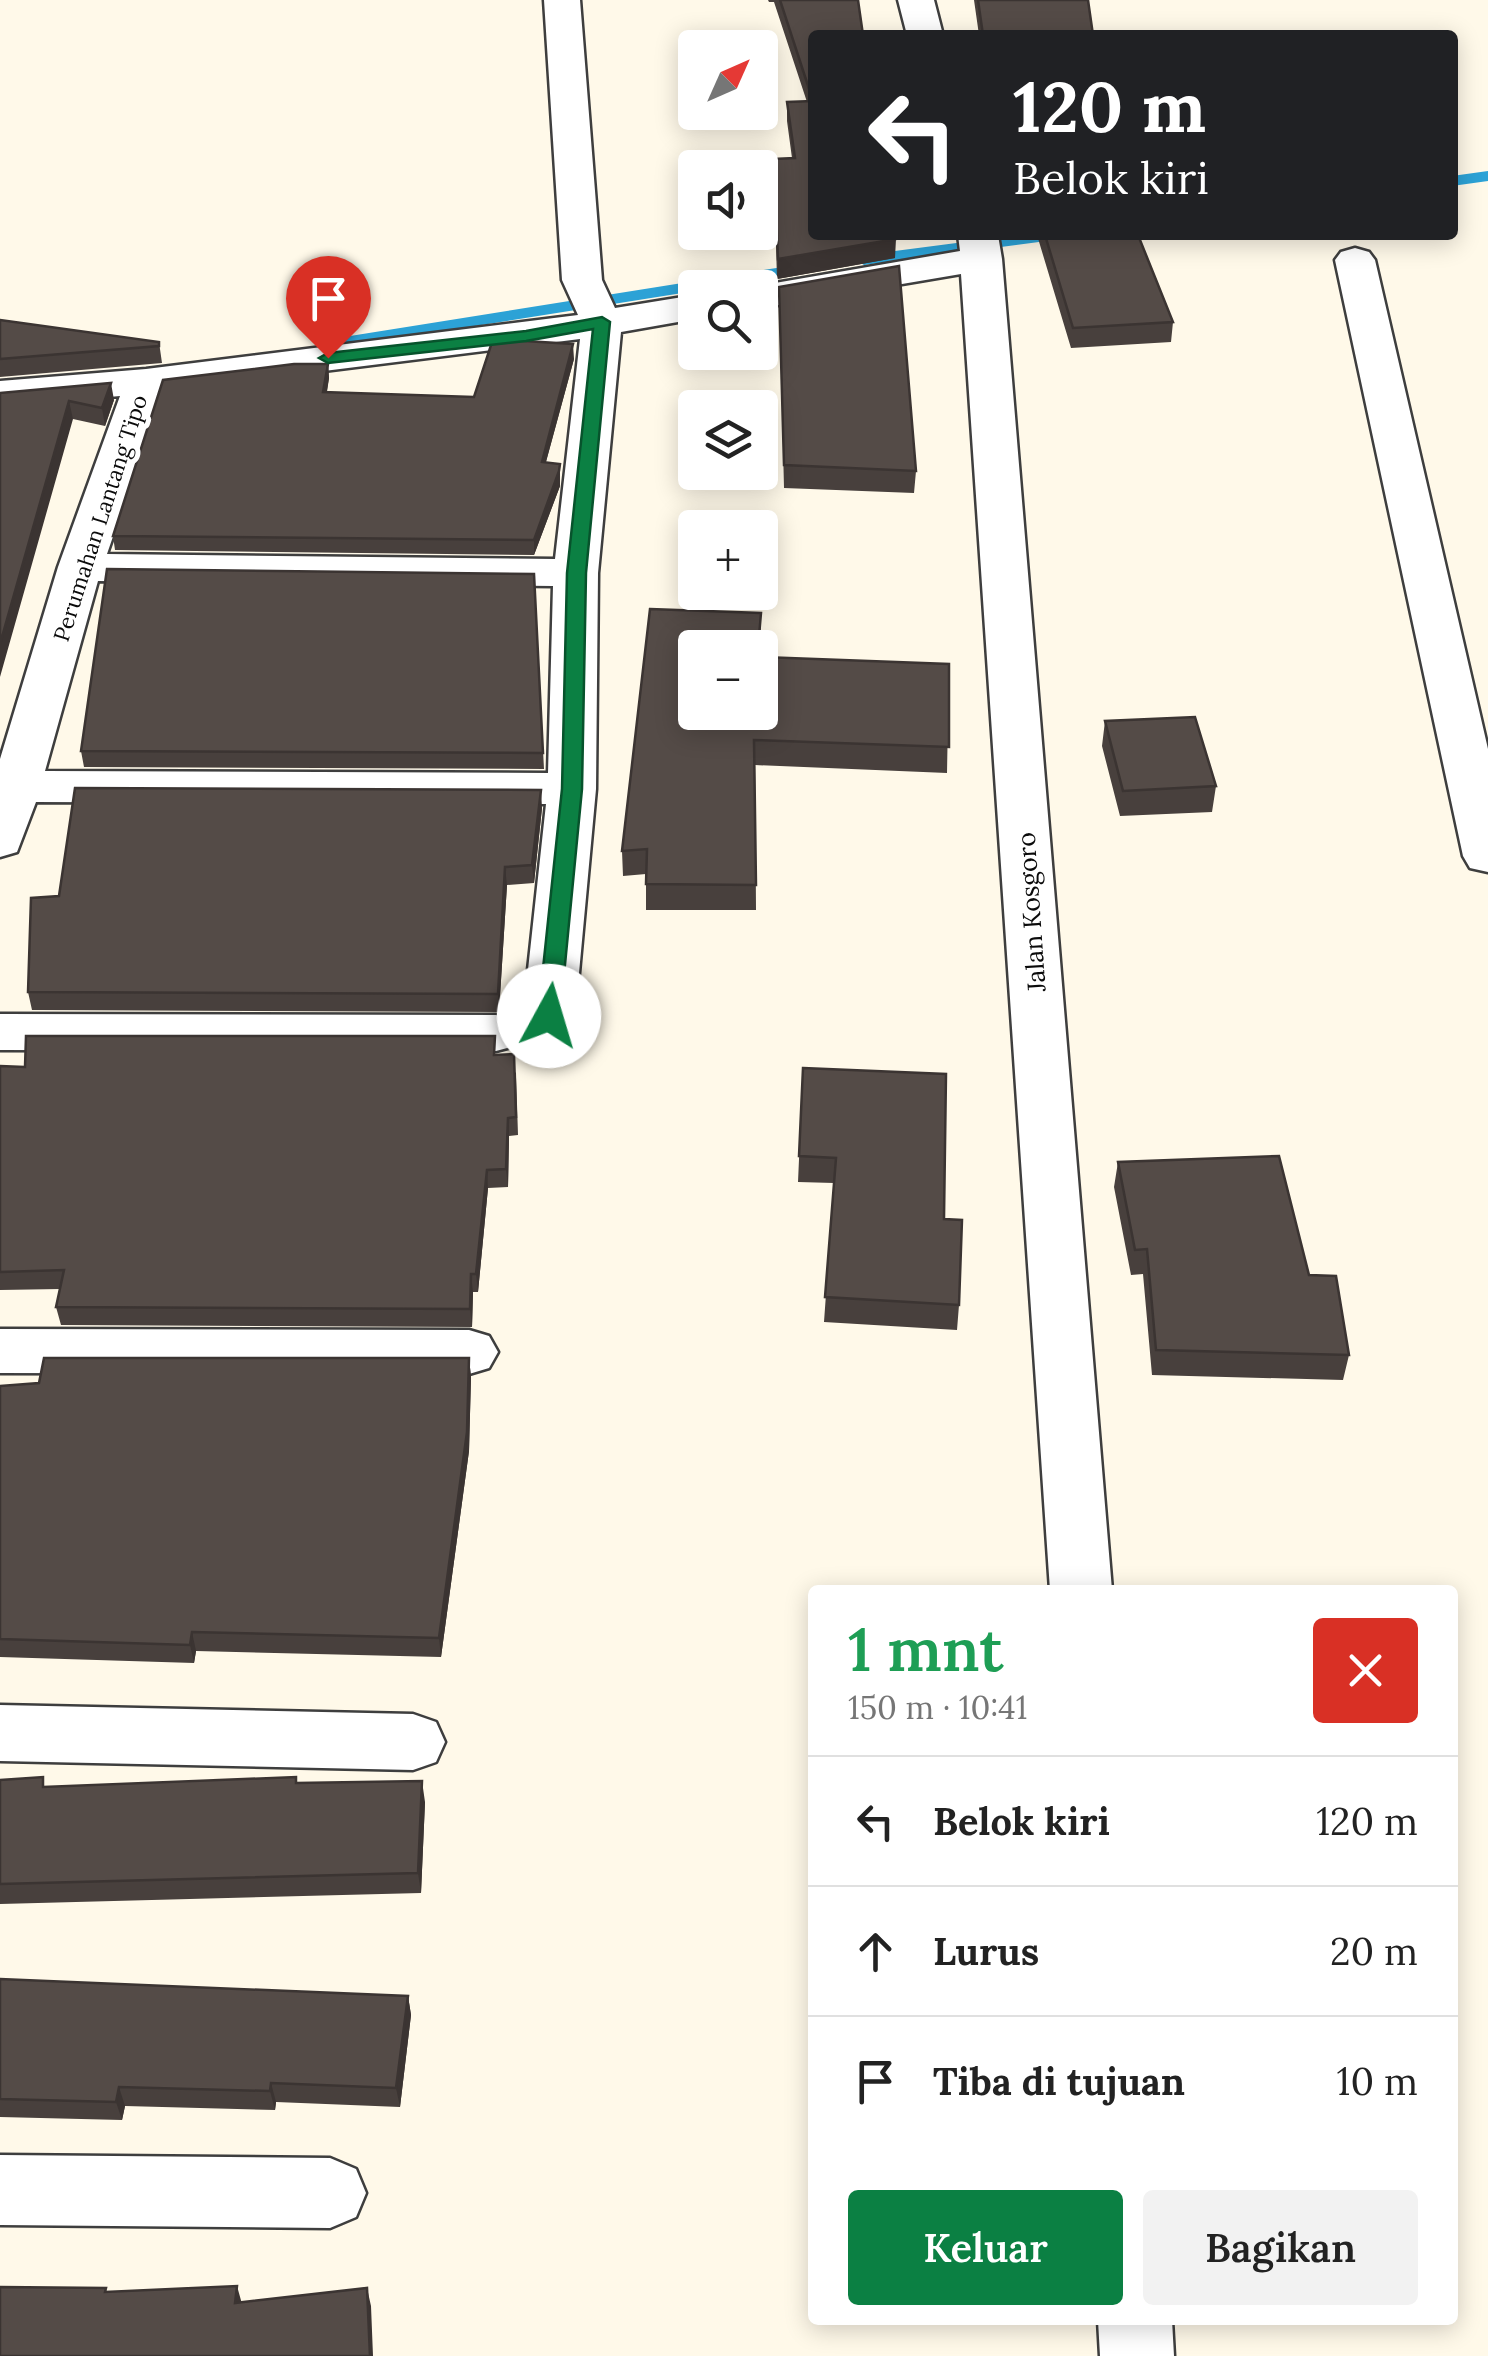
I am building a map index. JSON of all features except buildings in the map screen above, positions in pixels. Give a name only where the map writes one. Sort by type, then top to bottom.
[{"type":"street","points":[[549,1016],[572,789],[576,573],[602,321],[582,280],[562,0]]},
{"type":"street","points":[[916,0],[924,30]]},
{"type":"street","points":[[778,292],[981,250]]},
{"type":"street","name":"Jalan Kosgoro","points":[[981,250],[1081,1585]]},
{"type":"street","points":[[1355,260],[1488,856]]},
{"type":"street","name":"Perumahan Lantang Tipo","points":[[0,842],[80,567],[146,381],[526,336],[678,310]]},
{"type":"street","points":[[0,394],[146,381]]},
{"type":"street","points":[[80,567],[576,573]]},
{"type":"street","points":[[17,786],[572,789]]},
{"type":"street","points":[[0,1032],[496,1033]]},
{"type":"street","points":[[0,1351],[468,1352]]},
{"type":"street","points":[[0,1734],[413,1742]]},
{"type":"street","points":[[0,2190],[330,2192]]},
{"type":"street","points":[[1135,2325],[1138,2356]]},
{"type":"waterway","points":[[1458,180],[1488,176]]},
{"type":"waterway","points":[[864,260],[1016,240]]},
{"type":"waterway","points":[[325,345],[808,268]]},
{"type":"route","points":[[328,358],[526,336],[602,322],[576,573],[572,789],[549,1016]]}]
